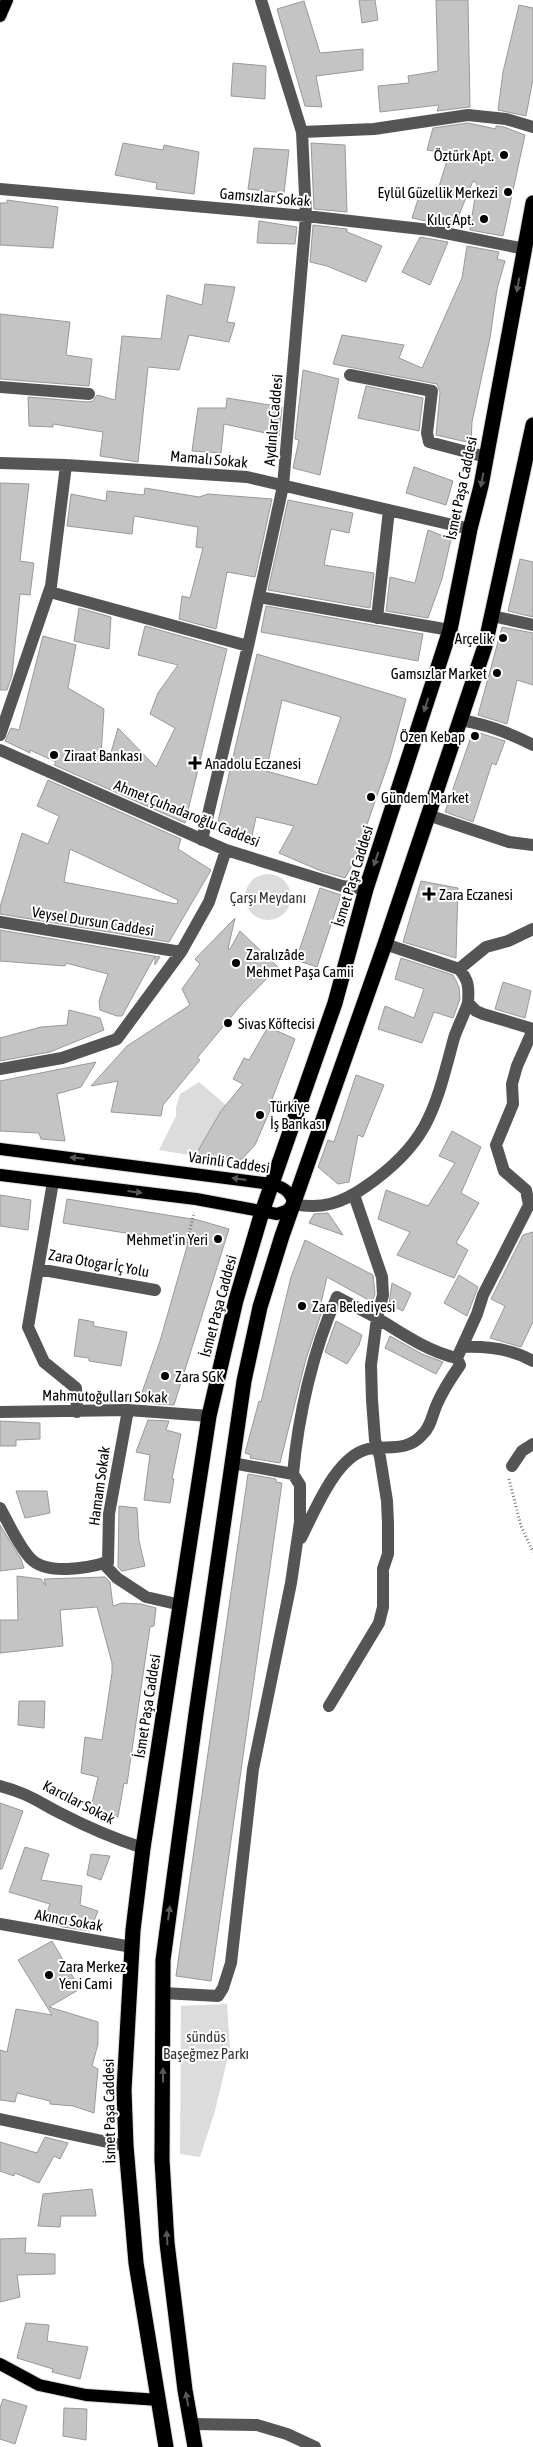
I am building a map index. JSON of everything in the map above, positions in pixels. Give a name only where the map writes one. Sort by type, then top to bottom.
[{"type":"highway","name":"İsmet Paşa Caddesi","points":[[166,2447],[136,2263],[126,2146],[124,2090],[132,1947],[143,1848],[209,1416],[236,1300],[262,1212],[335,1003],[366,889],[450,630],[486,457],[533,203]]},
{"type":"highway","points":[[195,2447],[167,2243],[162,2160],[163,1960],[244,1381],[260,1307],[485,646],[533,425]]},
{"type":"main road","points":[[0,16],[7,0]]},
{"type":"main road","name":"Varinli Caddesi","points":[[0,1149],[271,1184],[286,1188],[292,1195],[294,1204]]},
{"type":"main road","points":[[0,1175],[196,1200],[277,1214],[286,1211],[294,1204]]},
{"type":"main road","points":[[0,2364],[39,2385],[86,2395],[159,2400]]},
{"type":"street","name":"Aydınlar Caddesi","points":[[202,840],[248,646],[283,486],[306,216],[302,132],[260,0]]},
{"type":"street","points":[[302,132],[374,129],[468,115],[506,119],[533,126]]},
{"type":"street","name":"Gamsızlar Sokak","points":[[0,189],[306,216],[430,230],[525,249]]},
{"type":"street","points":[[350,375],[432,391],[427,433],[429,442],[486,457]]},
{"type":"street","points":[[0,387],[89,394]]},
{"type":"street","name":"Mamalı Sokak","points":[[0,463],[66,465],[246,477],[470,529]]},
{"type":"street","points":[[0,735],[50,592],[66,465]]},
{"type":"street","points":[[377,618],[389,510]]},
{"type":"street","points":[[50,592],[248,646]]},
{"type":"street","points":[[259,597],[450,630]]},
{"type":"street","points":[[492,616],[533,625]]},
{"type":"street","points":[[460,720],[478,723],[513,734],[533,745]]},
{"type":"street","name":"Ahmet Çuhadaroğlu Caddesi","points":[[0,750],[226,850],[342,886],[366,889]]},
{"type":"street","points":[[428,815],[509,842],[533,845]]},
{"type":"street","points":[[0,1069],[62,1058],[117,1039],[181,952],[209,902],[226,850]]},
{"type":"street","name":"Veysel Dursun Caddesi","points":[[0,922],[181,952]]},
{"type":"street","points":[[459,969],[486,947],[508,941],[533,929]]},
{"type":"street","points":[[294,1204],[309,1207],[334,1205],[354,1195],[393,1167],[426,1127],[436,1105],[455,1036],[468,1003],[469,986],[467,978],[459,969],[385,944]]},
{"type":"street","points":[[297,1546],[340,1467],[356,1454],[368,1449],[400,1447],[412,1443],[423,1435],[431,1422],[447,1384],[460,1365],[460,1353],[478,1314],[483,1295],[529,1205],[530,1194],[504,1171],[496,1145],[513,1104],[512,1084],[517,1066],[533,1030],[483,1014],[476,1011],[468,1003]]},
{"type":"street","name":"Zara Otogar İç Yolu","points":[[53,1182],[28,1327],[44,1362],[76,1388],[77,1412]]},
{"type":"street","points":[[329,1706],[379,1623],[383,1607],[383,1569],[388,1554],[387,1501],[372,1400],[371,1365],[376,1318],[382,1295],[382,1277],[354,1195]]},
{"type":"street","name":"Zara Otogar İç Yolu","points":[[38,1268],[154,1290]]},
{"type":"street","points":[[163,1993],[218,1996],[223,1988],[231,1962],[253,1769],[297,1546],[300,1522],[300,1486],[293,1474],[298,1434],[318,1348],[337,1297],[420,1344],[446,1356],[480,1346],[502,1350],[533,1361]]},
{"type":"street","name":"Mahmutoğulları Sokak","points":[[0,1412],[128,1410],[209,1416]]},
{"type":"street","name":"Hamam Sokak","points":[[103,1563],[108,1562],[109,1514],[128,1410]]},
{"type":"street","points":[[512,1466],[522,1451],[533,1444]]},
{"type":"street","points":[[232,1463],[293,1474]]},
{"type":"street","points":[[0,1508],[30,1559],[45,1567],[83,1569],[103,1563],[117,1578],[146,1597],[180,1605]]},
{"type":"street","name":"Karcılar Sokak","points":[[0,1786],[24,1792],[60,1813],[117,1840],[143,1848]]},
{"type":"street","name":"Akıncı Sokak","points":[[0,1924],[132,1947]]},
{"type":"street","points":[[0,2120],[126,2146]]},
{"type":"street","points":[[191,2424],[257,2426],[286,2434],[315,2447]]},
{"type":"path","points":[[187,1243],[196,1200]]},
{"type":"path","points":[[512,1466],[509,1480],[512,1496],[521,1526],[533,1552]]},
{"type":"green space","name":"Çarşı Meydanı","points":[[263,874],[273,874],[287,884],[291,897],[287,910],[281,916],[273,920],[263,920],[249,910],[245,902],[245,892],[255,878]]},
{"type":"green space","points":[[199,1082],[226,1105],[195,1156],[159,1150],[176,1116],[180,1094]]},
{"type":"green space","name":"sündüs Başeğmez Parkı","points":[[227,2004],[230,2048],[215,2111],[200,2157],[180,2154],[181,2006]]},
{"type":"building","points":[[359,0],[375,0],[378,20],[362,23]]},
{"type":"building","points":[[436,0],[468,0],[470,107],[437,111],[439,105],[380,112],[378,86],[409,83],[408,76],[438,71]]},
{"type":"building","points":[[304,1],[320,53],[363,49],[363,70],[316,76],[322,107],[305,106],[277,9]]},
{"type":"building","points":[[519,5],[533,8],[533,79],[526,116],[498,110],[503,72]]},
{"type":"building","points":[[233,63],[266,66],[265,99],[231,96]]},
{"type":"building","points":[[468,123],[496,129],[496,126],[504,127],[525,135],[503,236],[470,230],[477,183],[473,181],[454,227],[412,218],[421,190],[437,193],[449,154],[427,150],[433,128]]},
{"type":"building","points":[[123,143],[163,150],[164,145],[199,152],[194,194],[156,189],[157,183],[115,175]]},
{"type":"building","points":[[311,143],[345,145],[347,212],[314,209]]},
{"type":"building","points":[[254,148],[289,150],[284,193],[248,189]]},
{"type":"building","points":[[7,200],[58,207],[53,248],[0,245],[0,203],[7,203]]},
{"type":"building","points":[[259,221],[297,227],[295,244],[257,243]]},
{"type":"building","points":[[313,225],[347,229],[347,232],[382,246],[366,282],[327,266],[310,262]]},
{"type":"building","points":[[420,237],[448,242],[430,285],[402,272]]},
{"type":"building","points":[[467,246],[499,252],[497,259],[505,261],[497,289],[490,338],[472,422],[471,443],[436,435],[440,392],[437,384],[333,364],[342,335],[404,345],[399,358],[422,368],[462,278]]},
{"type":"building","points":[[205,284],[235,287],[227,322],[235,323],[229,342],[189,335],[179,370],[148,367],[138,462],[100,456],[103,432],[53,424],[53,427],[29,426],[28,397],[88,402],[93,401],[97,395],[115,400],[122,336],[161,339],[167,295],[202,305]]},
{"type":"building","points":[[0,314],[70,322],[66,355],[92,359],[89,386],[0,379]]},
{"type":"building","points":[[303,370],[339,379],[320,475],[293,468],[299,440],[295,439]]},
{"type":"building","points":[[366,386],[423,398],[419,431],[358,418]]},
{"type":"building","points":[[227,398],[282,407],[279,436],[224,424],[221,453],[192,451],[198,408],[226,408]]},
{"type":"building","points":[[414,467],[453,481],[446,505],[406,493]]},
{"type":"building","points":[[0,483],[29,484],[20,561],[34,563],[30,595],[20,594],[12,676],[7,690],[0,690]]},
{"type":"building","points":[[145,488],[199,497],[208,494],[272,499],[255,577],[227,572],[216,629],[179,619],[182,596],[190,598],[203,548],[196,547],[198,527],[134,516],[132,534],[67,526],[71,494],[106,501],[107,491],[144,495]]},
{"type":"building","points":[[288,500],[353,513],[349,533],[331,529],[324,565],[374,573],[370,608],[268,590]]},
{"type":"building","points":[[428,530],[451,539],[442,579],[428,618],[386,611],[390,577],[415,583]]},
{"type":"building","points":[[520,559],[533,562],[533,617],[508,611]]},
{"type":"building","points":[[266,606],[423,634],[418,661],[261,632]]},
{"type":"building","points":[[79,608],[111,617],[109,649],[74,641]]},
{"type":"building","points":[[145,626],[227,649],[185,823],[54,765],[56,762],[30,750],[30,753],[5,741],[11,728],[19,730],[43,636],[76,645],[68,688],[104,709],[101,755],[110,756],[118,728],[156,767],[175,728],[150,714],[158,693],[178,665],[138,655]]},
{"type":"building","points":[[502,627],[533,633],[533,685],[517,680],[507,724],[478,715]]},
{"type":"building","points":[[257,654],[406,699],[390,758],[354,862],[345,878],[321,871],[279,853],[294,826],[256,817],[251,841],[216,830]],"holes":[[[282,700],[341,717],[317,785],[266,771]]]},
{"type":"building","points":[[473,731],[505,741],[496,765],[492,763],[473,822],[445,812]]},
{"type":"building","points":[[48,780],[181,839],[178,849],[211,870],[169,942],[0,914],[0,907],[22,833],[48,844],[59,816],[37,806]],"holes":[[[70,849],[178,900],[177,904],[64,882]]]},
{"type":"building","points":[[421,881],[458,888],[456,958],[403,942]]},
{"type":"building","points":[[320,888],[341,895],[317,967],[296,960]]},
{"type":"building","points":[[235,918],[228,949],[230,949],[240,931],[278,967],[241,1005],[197,1058],[200,1060],[163,1105],[161,1116],[111,1112],[118,1081],[91,1086],[127,1046],[190,1005],[182,989],[200,964],[195,959]]},
{"type":"building","points":[[0,930],[155,956],[122,1016],[117,1016],[100,1010],[99,1001],[108,974],[66,963],[65,966],[0,961]]},
{"type":"building","points":[[155,956],[160,957],[155,965]]},
{"type":"building","points":[[401,958],[453,975],[459,987],[460,999],[453,1018],[434,1012],[422,1043],[378,1029],[385,1006],[414,1018],[424,989],[395,979]]},
{"type":"building","points":[[503,982],[531,991],[525,1018],[495,1009]]},
{"type":"building","points":[[69,1010],[100,1018],[104,1030],[50,1052],[0,1061],[0,1038],[41,1027],[67,1025]]},
{"type":"building","points":[[268,1027],[295,1039],[269,1107],[271,1108],[255,1145],[242,1159],[233,1160],[195,1156],[221,1111],[243,1084],[233,1079],[244,1058],[249,1060]]},
{"type":"building","points":[[96,1062],[81,1087],[57,1094],[65,1141],[41,1139],[39,1133],[0,1131],[0,1081]]},
{"type":"building","points":[[356,1075],[384,1085],[363,1137],[358,1135],[349,1182],[338,1184],[318,1167],[328,1140],[334,1142]]},
{"type":"building","points":[[452,1131],[481,1147],[461,1193],[479,1203],[456,1243],[468,1250],[454,1278],[397,1255],[410,1232],[378,1219],[386,1190],[428,1206],[455,1163],[439,1156]]},
{"type":"building","points":[[0,1195],[31,1200],[28,1230],[0,1226]]},
{"type":"building","points":[[67,1199],[198,1220],[229,1229],[174,1405],[154,1404],[140,1398],[160,1341],[188,1243],[63,1223]]},
{"type":"building","points":[[328,1213],[343,1235],[309,1223],[314,1214]]},
{"type":"building","points":[[533,1232],[533,1322],[521,1347],[490,1338],[505,1306],[491,1299],[523,1235]]},
{"type":"building","points":[[305,1240],[373,1275],[375,1294],[372,1302],[327,1277],[319,1312],[321,1314],[306,1359],[280,1463],[250,1458],[251,1455],[245,1453],[259,1401],[261,1402],[291,1277]]},
{"type":"building","points":[[459,1275],[478,1287],[467,1316],[444,1303]]},
{"type":"building","points":[[392,1283],[411,1293],[403,1311],[389,1304]]},
{"type":"building","points":[[79,1319],[94,1322],[93,1326],[127,1332],[121,1366],[89,1361],[89,1358],[74,1356]]},
{"type":"building","points":[[336,1321],[362,1335],[359,1345],[347,1364],[325,1352]]},
{"type":"building","points":[[390,1336],[422,1354],[443,1362],[436,1374],[385,1348]]},
{"type":"building","points":[[148,1420],[169,1421],[166,1430],[181,1434],[172,1479],[174,1479],[170,1503],[144,1500],[150,1455],[136,1452]]},
{"type":"building","points":[[0,1421],[40,1423],[40,1439],[16,1440],[16,1446],[0,1446]]},
{"type":"building","points":[[248,1474],[276,1479],[276,1482],[282,1483],[211,1981],[176,1976]]},
{"type":"building","points":[[16,1491],[47,1491],[50,1513],[25,1518]]},
{"type":"building","points":[[119,1506],[137,1508],[139,1541],[145,1566],[122,1571],[118,1567]]},
{"type":"building","points":[[0,1525],[21,1559],[24,1568],[0,1571]]},
{"type":"building","points":[[17,1576],[41,1579],[46,1586],[44,1579],[105,1577],[110,1582],[113,1606],[122,1603],[141,1604],[156,1608],[154,1626],[150,1627],[127,1784],[124,1783],[118,1817],[91,1808],[98,1777],[81,1773],[85,1737],[102,1740],[112,1673],[112,1663],[97,1607],[60,1610],[63,1646],[0,1653],[0,1620],[18,1620]]},
{"type":"building","points":[[19,1701],[45,1701],[44,1728],[18,1725]]},
{"type":"building","points":[[0,1803],[23,1811],[2,1869],[0,1869]]},
{"type":"building","points":[[25,1847],[49,1854],[41,1880],[82,1886],[80,1905],[98,1911],[90,1931],[63,1927],[44,1919],[50,1904],[9,1892]]},
{"type":"building","points":[[91,1854],[110,1856],[101,1880],[87,1875]]},
{"type":"building","points":[[52,1941],[80,1989],[49,2007],[98,2022],[98,2044],[92,2066],[98,2069],[94,2113],[73,2106],[50,2104],[50,2101],[17,2093],[15,2102],[0,2100],[0,2050],[7,2052],[16,2009],[52,2015],[18,1960]]},
{"type":"building","points":[[45,2137],[68,2143],[60,2159],[54,2156],[39,2183],[15,2173],[14,2176],[0,2171],[0,2142],[37,2153]]},
{"type":"building","points":[[92,2189],[96,2216],[61,2216],[60,2227],[38,2226],[43,2194]]},
{"type":"building","points":[[26,2238],[25,2253],[55,2254],[55,2274],[17,2275],[20,2297],[0,2302],[0,2239]]},
{"type":"building","points":[[26,2323],[49,2325],[47,2341],[88,2347],[80,2379],[52,2372],[53,2369],[17,2358]]},
{"type":"building","points":[[3,2399],[27,2406],[15,2444],[0,2439],[0,2408]]},
{"type":"building","points":[[64,2408],[87,2409],[86,2440],[63,2436]]},
{"type":"place","name":"Öztürk Apt.","points":[[504,155]]},
{"type":"place","name":"Eylül Güzellik Merkezi","points":[[508,192]]},
{"type":"place","name":"Kılıç Apt.","points":[[484,219]]},
{"type":"place","name":"Arçelik","points":[[503,638]]},
{"type":"place","name":"Gamsızlar Market","points":[[497,673]]},
{"type":"place","name":"Özen Kebap","points":[[475,736]]},
{"type":"place","name":"Ziraat Bankası","points":[[54,755]]},
{"type":"place","name":"Anadolu Eczanesi","points":[[195,763]]},
{"type":"place","name":"Gündem Market","points":[[371,797]]},
{"type":"place","name":"Zara Eczanesi","points":[[429,894]]},
{"type":"place","name":"Zaralızâde Mehmet Paşa Camii","points":[[236,963]]},
{"type":"place","name":"Sivas Köftecisi","points":[[228,1023]]},
{"type":"place","name":"Türkiye İş Bankası","points":[[260,1115]]},
{"type":"place","name":"Mehmet'in Yeri","points":[[218,1239]]},
{"type":"place","name":"Zara Belediyesi","points":[[302,1306]]},
{"type":"place","name":"Zara SGK","points":[[165,1376]]},
{"type":"place","name":"Zara Merkez Yeni Cami","points":[[49,1975]]}]
